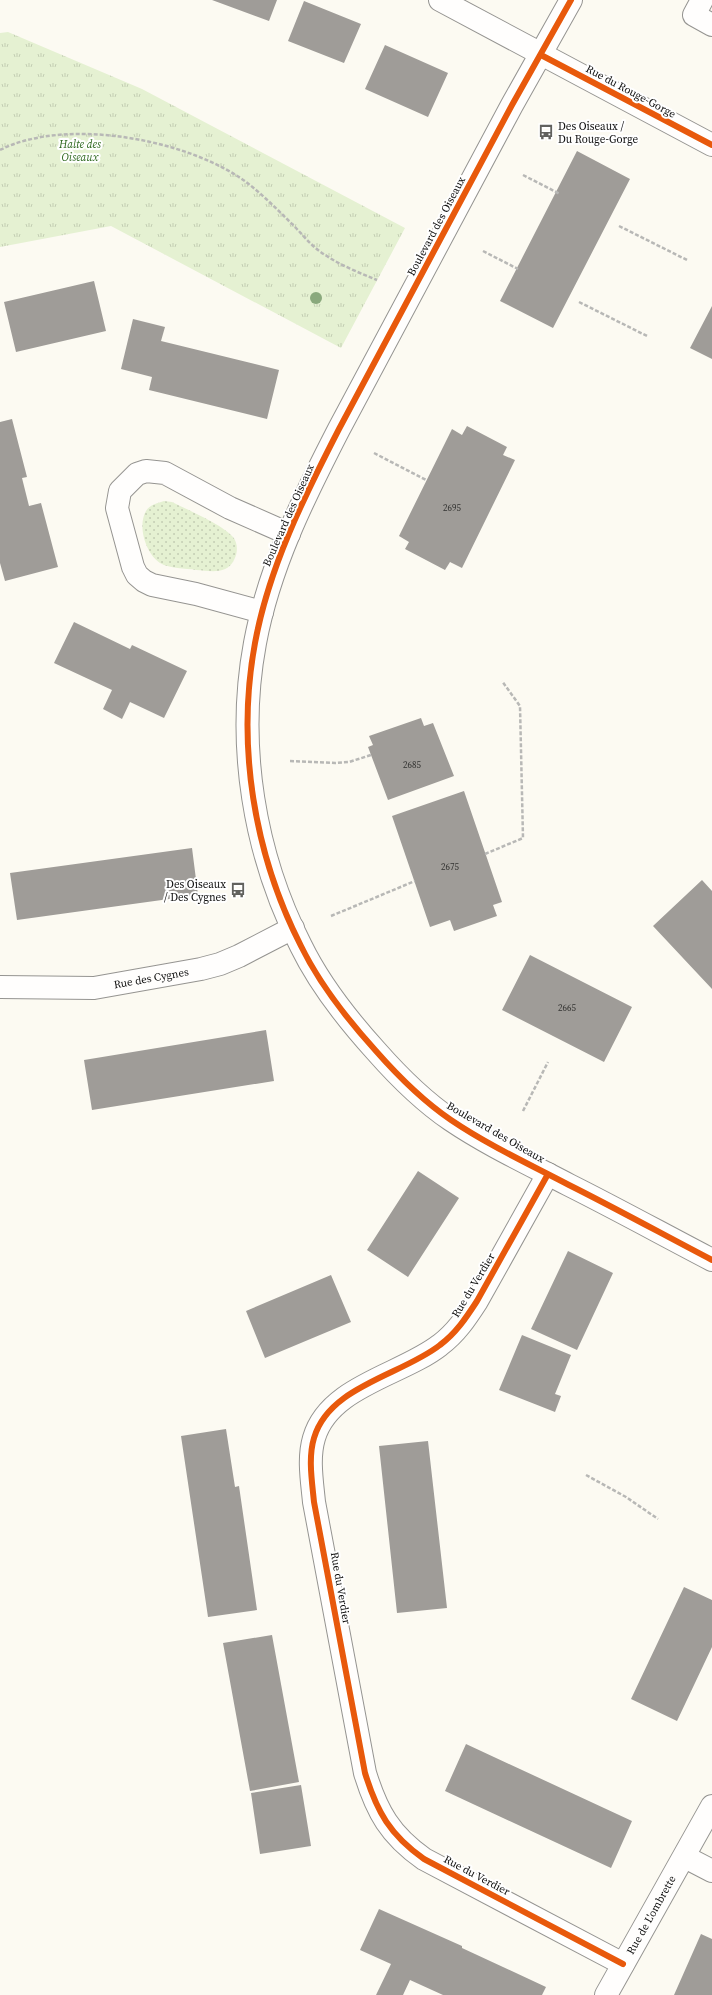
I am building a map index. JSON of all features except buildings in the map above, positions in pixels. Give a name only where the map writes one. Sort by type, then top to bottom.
[{"type":"street","name":"Rue du Rouge-Gorge","points":[[440,0],[712,145]]},
{"type":"street","name":"Boulevard des Oiseaux","points":[[571,0],[512,105],[339,429],[289,534],[274,571],[262,612],[255,644],[249,686],[247,729],[252,790],[267,861],[276,889],[309,961],[339,1006],[365,1039],[410,1086],[451,1120],[519,1160],[712,1260]]},
{"type":"street","points":[[702,0],[694,15],[712,25]]},
{"type":"street","name":"Boulevard des Oiseaux","points":[[262,612],[234,603],[152,585],[144,581],[137,575],[133,567],[118,517],[117,500],[120,491],[137,474],[146,470],[164,473],[230,508],[289,534]]},
{"type":"street","name":"Rue des Cygnes","points":[[0,987],[94,988],[201,969],[220,964],[239,956],[293,928]]},
{"type":"street","name":"Rue du Verdier","points":[[548,1174],[477,1301],[465,1320],[453,1334],[425,1355],[341,1400],[320,1423],[314,1439],[311,1458],[314,1502],[365,1773],[372,1796],[389,1828],[400,1841],[424,1859],[623,1964]]},
{"type":"street","name":"Rue de L'ombrette","points":[[606,1995],[685,1857],[712,1806]]},
{"type":"street","points":[[685,1857],[712,1871]]},
{"type":"path","points":[[0,150],[31,140],[80,134],[107,135],[156,143],[200,157],[219,165],[250,185],[317,249],[327,256],[377,280]]},
{"type":"path","points":[[523,175],[560,194]]},
{"type":"path","points":[[619,226],[688,260]]},
{"type":"path","points":[[483,251],[518,269]]},
{"type":"path","points":[[579,302],[647,336]]},
{"type":"path","points":[[374,453],[426,480]]},
{"type":"path","points":[[485,854],[523,838],[520,706],[502,681]]},
{"type":"path","points":[[290,761],[335,764],[349,762],[371,755]]},
{"type":"path","points":[[331,916],[415,881]]},
{"type":"path","points":[[523,1111],[548,1062]]},
{"type":"path","points":[[586,1475],[626,1497],[658,1519]]},
{"type":"green space","name":"Halte des Oiseaux","points":[[8,32],[142,89],[405,228],[341,348],[111,226],[0,247],[0,33]]},
{"type":"green space","points":[[164,501],[172,502],[196,513],[228,532],[235,539],[237,548],[231,565],[223,570],[207,571],[168,566],[155,559],[147,547],[144,539],[142,524],[143,517],[149,507]]},
{"type":"cycle path","points":[[571,0],[512,105],[339,429],[313,480],[289,533],[269,587],[255,643],[250,682],[248,720],[249,759],[253,798],[261,837],[271,874],[285,911],[308,960],[325,988],[355,1027],[402,1079],[441,1113],[479,1138],[712,1260]]},
{"type":"cycle path","points":[[541,55],[712,145]]},
{"type":"cycle path","points":[[548,1174],[477,1301],[456,1330],[440,1345],[424,1355],[368,1383],[350,1394],[335,1406],[322,1420],[312,1446],[312,1486],[365,1773],[374,1800],[386,1822],[402,1841],[424,1859],[623,1964]]},
{"type":"place","name":"Des Oiseaux / Du Rouge-Gorge","points":[[546,132]]},
{"type":"place","name":"Des Oiseaux / Des Cygnes","points":[[238,890]]}]
